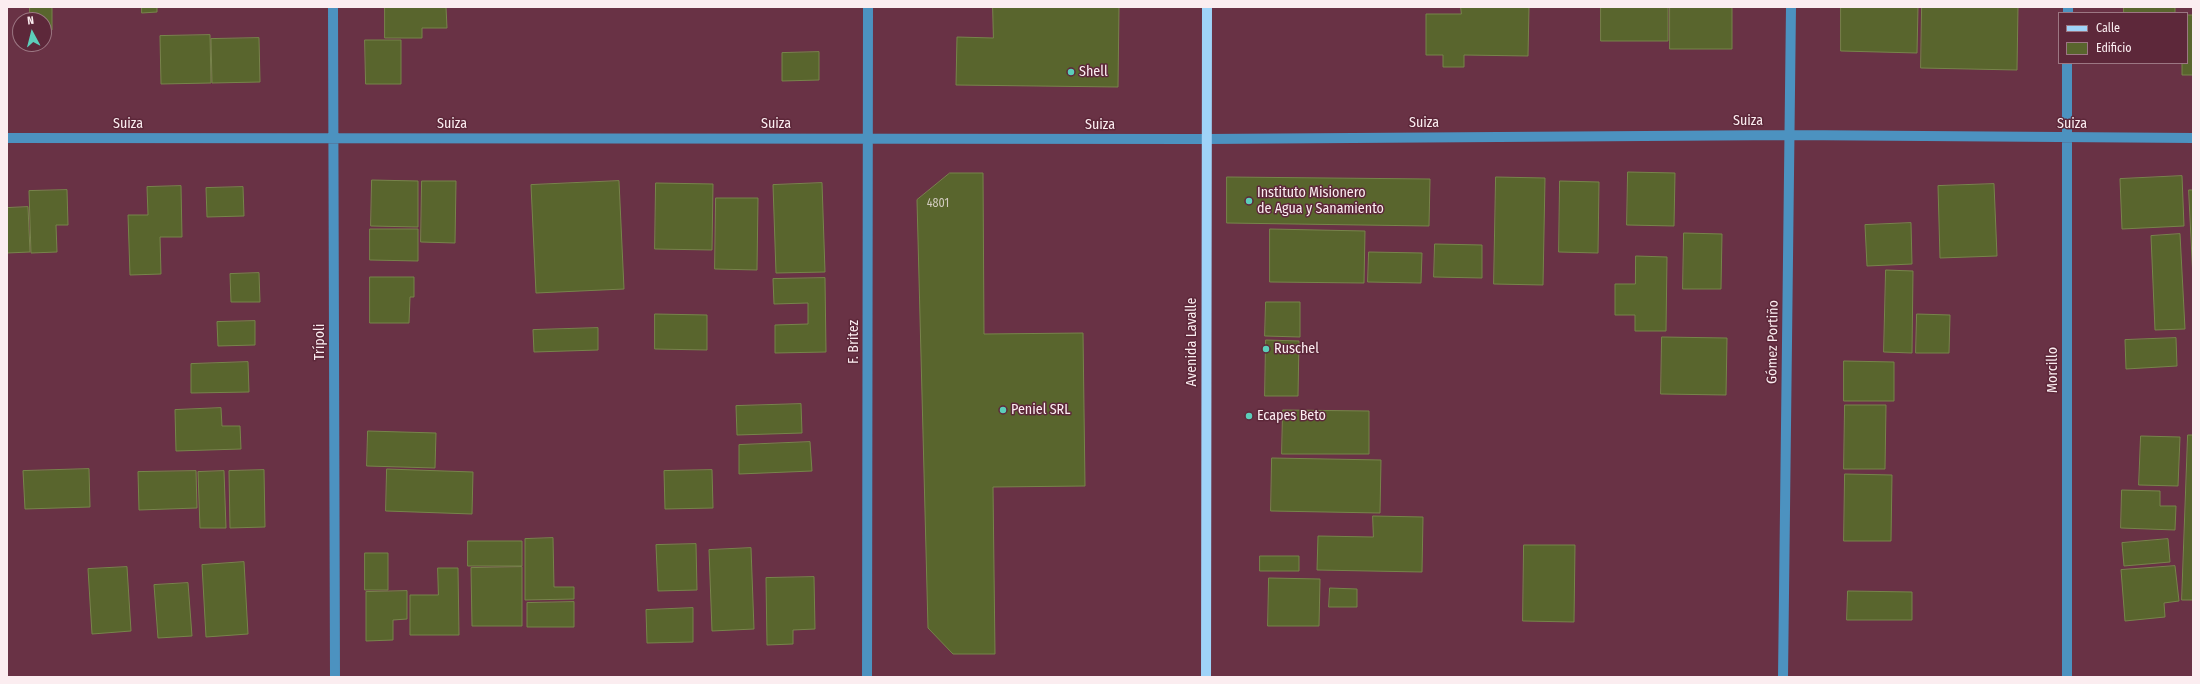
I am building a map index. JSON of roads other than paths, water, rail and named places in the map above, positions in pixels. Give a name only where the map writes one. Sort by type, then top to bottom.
[{"type":"main road","name":"Avenida Lavalle","points":[[1206,677],[1207,7]]},
{"type":"street","name":"Trípoli","points":[[333,7],[335,677]]},
{"type":"street","name":"F. Britez","points":[[867,677],[868,7]]},
{"type":"street","name":"Gómez Portiño","points":[[1783,677],[1790,135],[1790,7]]},
{"type":"street","name":"Morcillo","points":[[2067,64],[2067,677]]},
{"type":"street","name":"Suiza","points":[[7,138],[1206,139],[1790,135],[2193,138]]},
{"type":"place","name":"Shell","points":[[1071,72]]},
{"type":"place","name":"Instituto Misionero de Agua y Sanamiento","points":[[1249,201]]},
{"type":"place","name":"Ruschel","points":[[1266,349]]},
{"type":"place","name":"Peniel SRL","points":[[1003,410]]},
{"type":"place","name":"Ecapes Beto","points":[[1249,416]]}]
